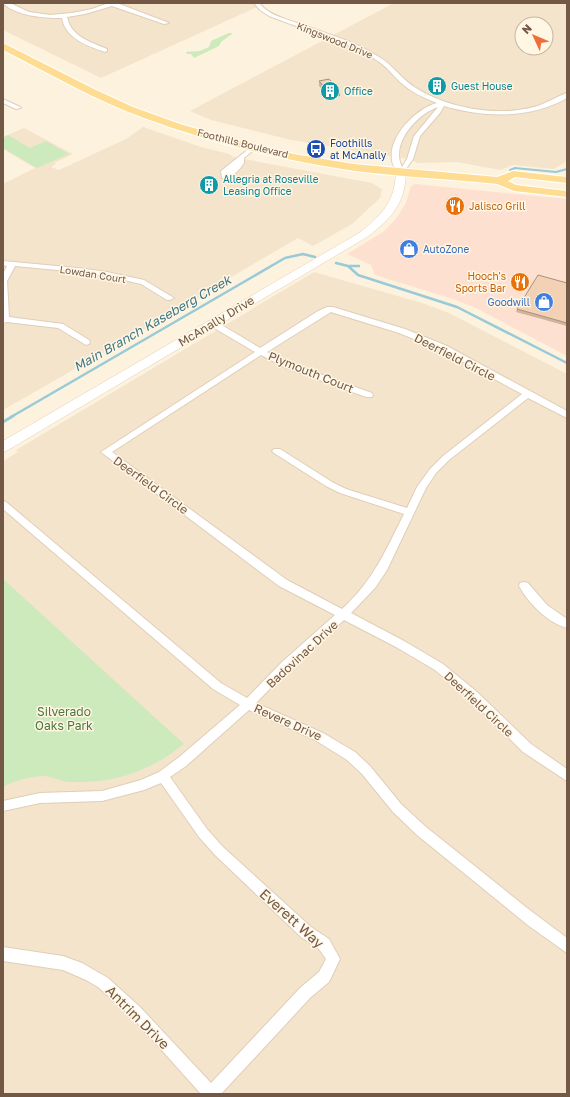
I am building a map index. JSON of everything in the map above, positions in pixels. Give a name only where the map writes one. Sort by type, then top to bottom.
[{"type":"main road","name":"Foothills Boulevard","points":[[3,46],[109,100],[179,127],[253,148],[343,165],[499,181],[514,188],[567,194]]},
{"type":"main road","name":"Foothills Boulevard","points":[[499,181],[514,174],[567,180]]},
{"type":"main road","points":[[541,191],[551,185],[567,184]]},
{"type":"street","name":"Kingswood Drive","points":[[257,3],[262,9],[271,15],[363,51],[383,61],[412,89],[424,97],[442,104],[475,111],[510,112],[522,111],[551,104],[567,95]]},
{"type":"street","points":[[6,4],[28,13],[64,16],[85,13],[113,4],[166,23]]},
{"type":"street","points":[[64,16],[66,27],[74,35],[105,50]]},
{"type":"street","points":[[3,101],[18,108]]},
{"type":"street","name":"McAnally Drive","points":[[3,447],[343,247],[379,223],[395,202],[401,186],[401,172],[394,159],[397,144],[403,133],[414,120],[429,108],[442,104]]},
{"type":"street","name":"McAnally Drive","points":[[401,172],[410,159],[412,145],[418,134],[425,123],[440,110],[442,104]]},
{"type":"street","points":[[224,177],[232,173],[241,163],[241,158],[253,148]]},
{"type":"street","name":"Lowdan Court","points":[[3,263],[78,270],[144,282],[170,298]]},
{"type":"street","points":[[12,264],[3,281],[4,320],[60,326],[86,342]]},
{"type":"street","name":"Deerfield Circle","points":[[567,415],[444,348],[424,339],[330,310],[321,313],[106,452],[283,583],[400,644],[439,667],[473,695],[528,748],[567,776]]},
{"type":"street","name":"Plymouth Court","points":[[212,323],[260,352],[287,365],[369,395]]},
{"type":"street","name":"Badovinac Drive","points":[[3,806],[40,798],[102,796],[144,785],[164,776],[182,762],[248,704],[286,665],[344,615],[371,585],[383,567],[422,487],[433,471],[446,458],[526,394]]},
{"type":"street","points":[[276,450],[329,484],[344,491],[410,512]]},
{"type":"street","name":"Revere Drive","points":[[3,504],[217,686],[248,704],[308,730],[329,741],[352,757],[372,776],[402,813],[423,833],[542,929],[567,946]]},
{"type":"street","points":[[524,586],[534,602],[550,615],[567,624]]},
{"type":"street","name":"Everett Way","points":[[164,776],[172,790],[203,833],[219,851],[306,932],[324,944],[333,959],[324,977],[306,992],[211,1094]]},
{"type":"street","name":"Antrim Drive","points":[[4,955],[39,957],[64,963],[86,972],[106,983],[122,998],[211,1094]]},
{"type":"shaded area","points":[[3,3],[266,3],[101,78],[3,30]]},
{"type":"shaded area","points":[[394,3],[567,3],[567,161],[554,169],[513,165],[500,170],[457,162],[418,163],[412,160],[385,155],[379,158],[346,149],[291,140],[211,120],[190,111]]},
{"type":"shaded area","points":[[143,127],[201,147],[229,154],[233,157],[372,183],[382,189],[380,198],[352,224],[313,246],[298,238],[233,276],[222,285],[3,410],[3,184],[35,168],[3,149],[3,137],[24,128],[73,154],[54,163],[56,164],[51,167],[59,170],[126,139]]},
{"type":"shaded area","points":[[415,184],[567,199],[567,356],[476,308],[456,300],[375,275],[371,265],[347,254],[383,232],[395,220],[406,203],[411,186]]},
{"type":"shaded area","points":[[314,272],[422,303],[449,313],[567,374],[567,1094],[3,1094],[3,461],[18,452],[16,450]]},
{"type":"green space","points":[[229,33],[233,33],[221,42],[219,46],[194,58],[191,54],[187,54],[186,52],[200,51],[209,47],[211,41]]},
{"type":"green space","points":[[8,135],[30,148],[46,141],[69,154],[37,168],[3,148],[3,138]]},
{"type":"green space","name":"Silverado Oaks Park","points":[[3,579],[184,744],[171,754],[145,769],[117,778],[88,782],[71,782],[39,776],[17,781],[3,787]]},
{"type":"building","points":[[329,79],[340,91],[330,93],[319,81]]},
{"type":"building","name":"Goodwill","points":[[538,275],[567,283],[567,323],[517,309]]},
{"type":"waterway","name":"Main Branch Kaseberg Creek","points":[[510,170],[515,168],[556,172],[567,169]]},
{"type":"waterway","name":"Main Branch Kaseberg Creek","points":[[11,417],[285,258],[303,254],[315,257]]},
{"type":"waterway","name":"Main Branch Kaseberg Creek","points":[[336,263],[348,266]]},
{"type":"waterway","name":"Main Branch Kaseberg Creek","points":[[348,266],[359,266]]},
{"type":"waterway","points":[[348,266],[358,275],[457,307],[567,363]]},
{"type":"waterway","name":"Main Branch Kaseberg Creek","points":[[3,422],[13,416]]},
{"type":"place","name":"Guest House","points":[[437,86]]},
{"type":"place","name":"Office","points":[[330,91]]},
{"type":"place","name":"Foothills at McAnally","points":[[316,149]]},
{"type":"place","name":"Allegria at Roseville Leasing Office","points":[[209,185]]},
{"type":"place","name":"Jalisco Grill","points":[[455,206]]},
{"type":"place","name":"AutoZone","points":[[409,249]]},
{"type":"place","name":"Hooch's Sports Bar","points":[[520,282]]},
{"type":"place","name":"Goodwill","points":[[544,302]]}]
